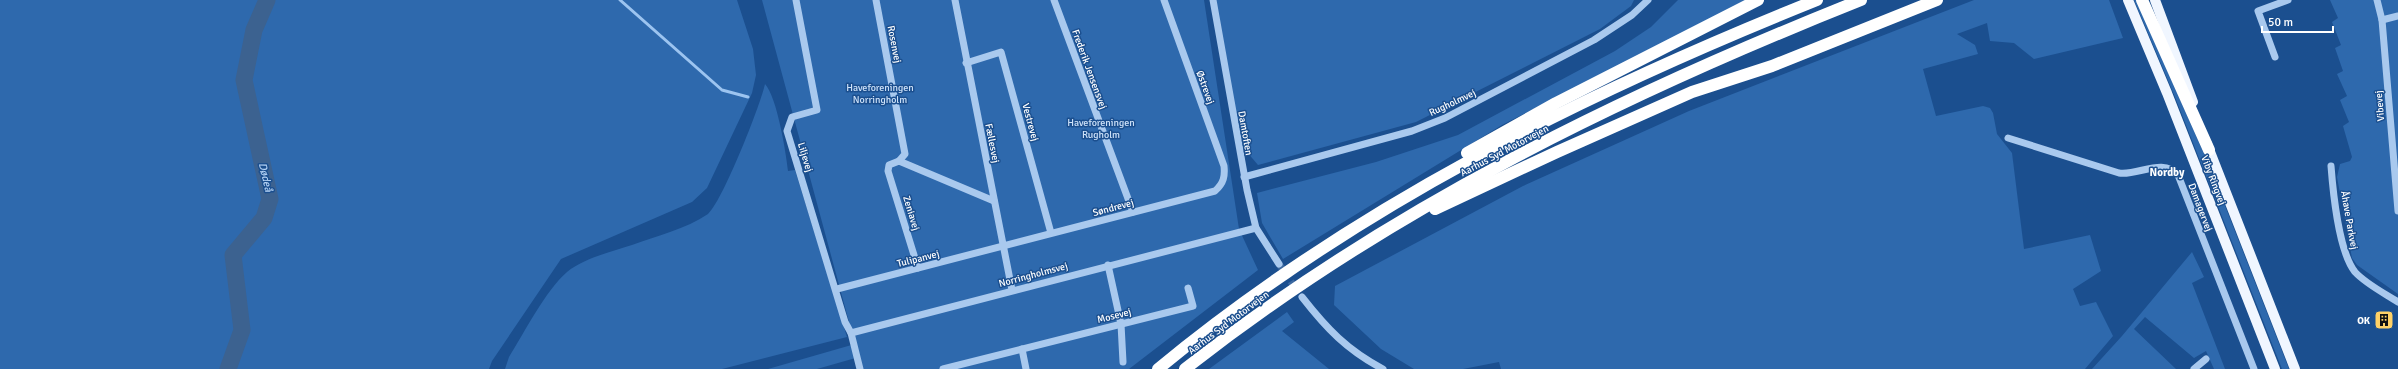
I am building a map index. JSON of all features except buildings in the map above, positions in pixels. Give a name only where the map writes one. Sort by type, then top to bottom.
[{"type":"highway","points":[[1338,238],[1396,197],[1483,144],[1598,81],[1758,0]]},
{"type":"highway","points":[[1703,28],[1768,0]]},
{"type":"highway","name":"Aarhus Syd Motorvejen","points":[[1158,369],[1235,308],[1338,238],[1474,158],[1553,117],[1694,52],[1817,0]]},
{"type":"highway","name":"Aarhus Syd Motorvejen","points":[[1185,369],[1285,295],[1348,253],[1419,210],[1564,132],[1703,67],[1861,0]]},
{"type":"highway","points":[[1348,253],[1487,184],[1692,92],[1772,66],[1937,0]]},
{"type":"highway","points":[[2142,0],[2210,150]]},
{"type":"main road","name":"Viby Ringvej","points":[[2128,0],[2167,93],[2275,369]]},
{"type":"main road","name":"Viby Ringvej","points":[[2156,0],[2210,150],[2295,369]]},
{"type":"street","name":"Liljevej","points":[[796,0],[817,110],[792,118],[787,131],[846,322],[851,333]]},
{"type":"street","name":"Rosenvej","points":[[876,0],[905,154],[899,161]]},
{"type":"street","name":"Fællesvej","points":[[955,0],[966,63],[1012,290]]},
{"type":"street","name":"Frederik Jensensvej","points":[[1054,0],[1133,212]]},
{"type":"street","name":"Østrevej","points":[[1164,0],[1224,166],[1223,181]]},
{"type":"street","name":"Damtoften","points":[[1213,0],[1244,177],[1256,228],[1279,264]]},
{"type":"street","name":"Rugholmvej","points":[[1244,177],[1412,131],[1445,118],[1594,40],[1632,15],[1648,0]]},
{"type":"street","points":[[2275,57],[2258,11],[2288,0]]},
{"type":"street","name":"Vibevej","points":[[2377,0],[2382,20],[2398,211]]},
{"type":"street","points":[[2382,20],[2398,16]]},
{"type":"street","name":"Vestrevej","points":[[966,63],[1001,52],[1051,233]]},
{"type":"street","name":"Damagervej","points":[[2008,138],[2119,173],[2130,174],[2164,166],[2174,170],[2178,174],[2254,369]]},
{"type":"street","name":"Zeniavej","points":[[899,161],[889,165],[888,171],[918,268]]},
{"type":"street","points":[[899,161],[994,202]]},
{"type":"street","name":"Åhave Parkvej","points":[[2331,166],[2343,244],[2350,264],[2368,282],[2398,302]]},
{"type":"street","name":"Søndrevej","points":[[1004,246],[1215,190],[1223,181]]},
{"type":"street","name":"Norringholmsvej","points":[[851,333],[1108,265],[1256,228]]},
{"type":"street","name":"Tulipanvej","points":[[837,289],[1004,246]]},
{"type":"street","points":[[1108,265],[1121,324],[1123,362]]},
{"type":"street","name":"Mosevej","points":[[943,369],[1193,306],[1188,288]]},
{"type":"street","points":[[1302,297],[1337,339],[1364,359],[1383,369]]},
{"type":"street","points":[[851,333],[860,369]]},
{"type":"street","points":[[1022,349],[1026,369]]},
{"type":"street","points":[[2194,369],[2206,358]]},
{"type":"green space","points":[[0,0],[737,0],[753,49],[756,75],[752,93],[707,188],[692,202],[561,259],[492,361],[489,369],[0,369]]},
{"type":"green space","points":[[762,0],[1204,0],[1239,229],[1258,270],[1129,369],[863,369],[859,357],[817,369],[768,369],[855,344]]},
{"type":"green space","points":[[1215,0],[1634,0],[1631,6],[1600,29],[1416,122],[1258,165],[1241,145]]},
{"type":"green space","points":[[1678,0],[1746,0],[1502,125],[1283,259],[1262,223],[1257,193],[1376,162],[1458,135],[1615,51],[1651,27]]},
{"type":"green space","points":[[1974,0],[2109,0],[2123,38],[2034,59],[2014,43],[1990,41],[1987,23],[1957,34],[1975,45],[1978,54],[1923,69],[1936,116],[1983,106],[1990,108],[1993,113],[1997,134],[2012,153],[2024,249],[2090,235],[2101,271],[2073,289],[2080,306],[2096,302],[2113,336],[2085,369],[1501,369],[1499,362],[1463,369],[1414,369],[1381,349],[1334,305],[1335,286],[1523,186],[1689,111]]},
{"type":"green space","points":[[2134,0],[2136,0],[2209,165],[2289,369],[2282,369],[2175,97]]},
{"type":"green space","points":[[2330,0],[2398,0],[2398,294],[2357,265],[2352,258],[2337,177],[2340,164],[2350,161],[2352,157],[2343,126],[2349,122],[2340,100],[2347,96],[2337,74],[2343,71],[2335,48],[2341,45],[2332,22],[2338,18]]},
{"type":"green space","points":[[765,84],[777,112],[788,171],[795,170],[847,337],[722,369],[505,369],[509,357],[543,300],[567,272],[590,259],[681,228],[708,214],[722,192],[731,173],[749,131]]},
{"type":"green space","points":[[2192,252],[2204,277],[2192,283],[2225,369],[2214,369],[2206,351],[2194,358],[2145,317],[2134,329],[2176,369],[2092,369],[2122,336]]},
{"type":"green space","points":[[1287,312],[1294,322],[1282,331],[1329,369],[1209,369]]},
{"type":"waterway","name":"Dødeå","points":[[228,369],[242,330],[233,255],[264,218],[270,199],[244,80],[254,30],[267,0]]},
{"type":"waterway","points":[[620,0],[722,90],[748,97]]},
{"type":"tunnel","points":[[1279,264],[1298,292]]},
{"type":"place","name":"OK","points":[[2384,320]]},
{"type":"district","name":"Nordby","points":[[2167,172]]},
{"type":"park label","name":"Haveforeningen Norringholm","points":[[880,92]]},
{"type":"park label","name":"Haveforeningen Rugholm","points":[[1101,128]]}]
